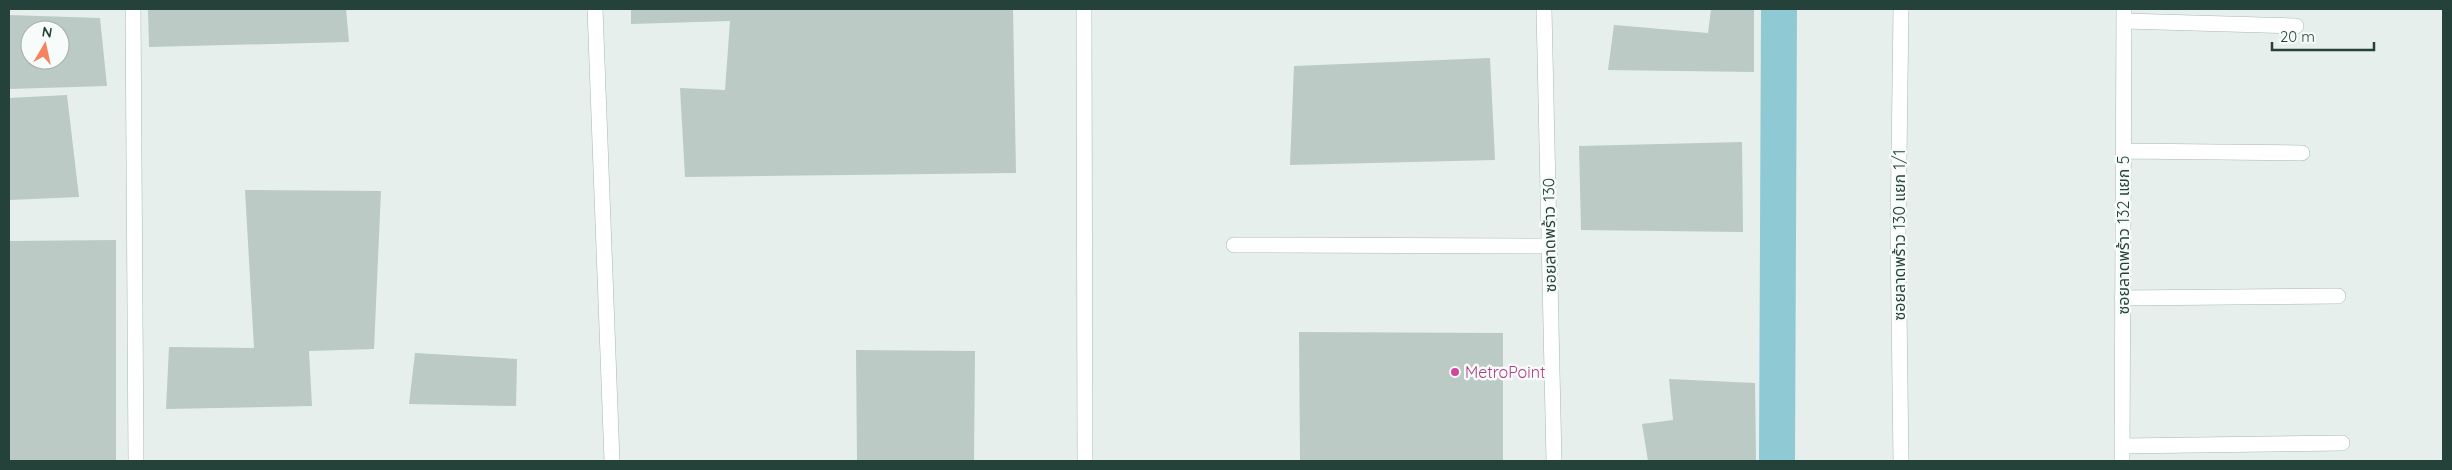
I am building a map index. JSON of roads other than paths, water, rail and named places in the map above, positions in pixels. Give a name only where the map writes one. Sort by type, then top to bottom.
[{"type":"street","points":[[133,9],[136,461]]},
{"type":"street","points":[[594,9],[612,461]]},
{"type":"street","points":[[1084,9],[1085,461]]},
{"type":"street","name":"ซอยลาดพร้าว 130","points":[[1544,9],[1554,461]]},
{"type":"street","name":"ซอยลาดพร้าว 130 แยก 1/1","points":[[1900,9],[1898,233],[1901,461]]},
{"type":"street","points":[[2124,15],[2296,26]]},
{"type":"street","name":"ซอยลาดพร้าว 132 แยก 5","points":[[2122,461],[2124,15]]},
{"type":"street","points":[[2124,152],[2302,153]]},
{"type":"street","points":[[1234,245],[1549,246]]},
{"type":"street","points":[[2122,298],[2338,296]]},
{"type":"street","points":[[2122,446],[2342,443]]},
{"type":"waterway","points":[[1777,461],[1779,9]]},
{"type":"place","name":"MetroPoint","points":[[1455,372]]}]
